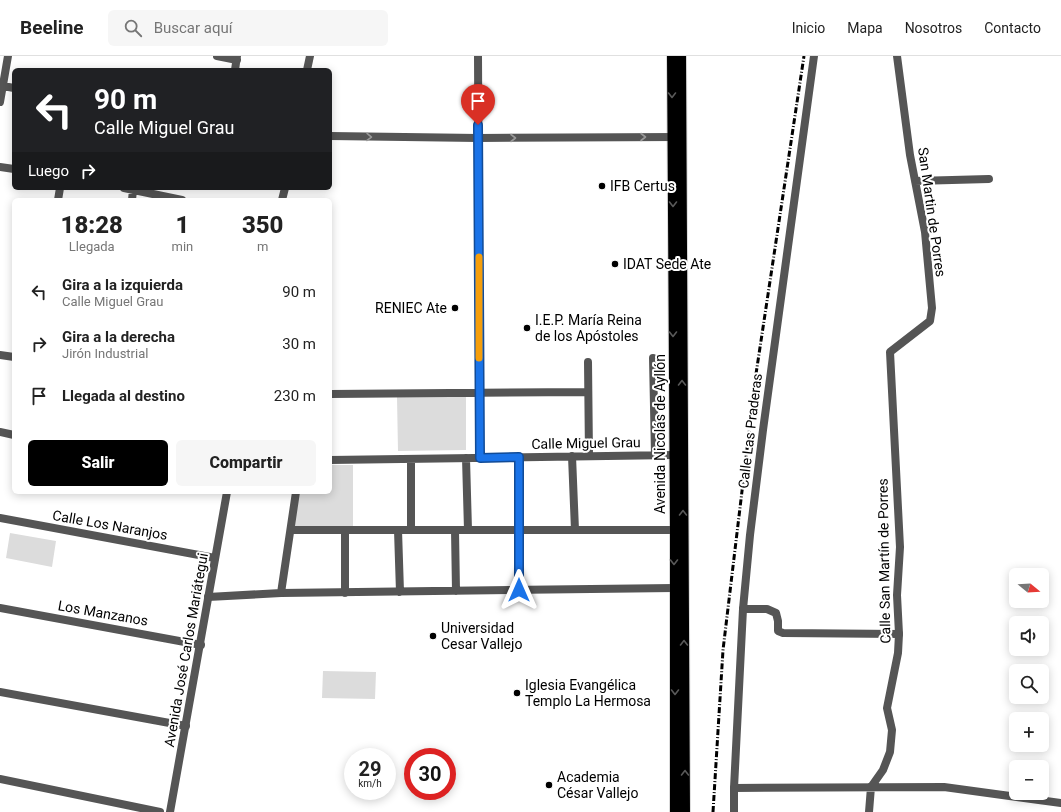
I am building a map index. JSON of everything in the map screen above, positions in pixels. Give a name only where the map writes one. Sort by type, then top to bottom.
[{"type":"main road","name":"Avenida Nicolás de Ayllón","points":[[672,56],[677,137],[685,812]]},
{"type":"main road","name":"Avenida Nicolás de Ayllón","points":[[674,812],[674,455],[677,137],[681,56]]},
{"type":"street","points":[[0,102],[3,86],[2,76],[8,56]]},
{"type":"street","points":[[217,56],[237,58],[235,68]]},
{"type":"street","points":[[307,68],[310,56]]},
{"type":"street","points":[[478,56],[480,458]]},
{"type":"street","name":"Calle Las Praderas","points":[[734,812],[743,609],[762,438],[814,56]]},
{"type":"street","name":"San Martin de Porres","points":[[890,352],[930,321],[932,308],[925,232],[910,155],[897,56]]},
{"type":"street","points":[[3,86],[12,88]]},
{"type":"street","points":[[332,136],[478,138],[677,137]]},
{"type":"street","points":[[0,167],[12,169]]},
{"type":"street","points":[[915,181],[989,179]]},
{"type":"street","points":[[132,198],[133,190],[172,198]]},
{"type":"street","name":"Calle San Martín de Porres","points":[[871,787],[883,770],[890,752],[892,730],[887,708],[898,653],[899,634],[897,595],[900,547],[890,352]]},
{"type":"street","points":[[0,355],[12,356]]},
{"type":"street","points":[[653,358],[655,455]]},
{"type":"street","points":[[588,362],[589,456]]},
{"type":"street","points":[[332,394],[588,392]]},
{"type":"street","points":[[0,432],[12,435]]},
{"type":"street","name":"Calle Miguel Grau","points":[[332,460],[674,455]]},
{"type":"street","points":[[572,456],[575,530]]},
{"type":"street","points":[[519,457],[519,590]]},
{"type":"street","points":[[411,458],[411,530]]},
{"type":"street","points":[[466,458],[468,530]]},
{"type":"street","name":"Avenida José Carlos Mariátegui","points":[[170,812],[201,645],[227,494]]},
{"type":"street","points":[[281,593],[296,494]]},
{"type":"street","name":"Calle Los Naranjos","points":[[0,518],[215,558]]},
{"type":"street","points":[[291,530],[675,530]]},
{"type":"street","points":[[345,530],[345,593]]},
{"type":"street","points":[[398,530],[400,592]]},
{"type":"street","points":[[455,530],[456,591]]},
{"type":"street","points":[[208,598],[281,593],[674,588]]},
{"type":"street","name":"Los Manzanos","points":[[0,608],[201,645]]},
{"type":"street","points":[[743,609],[767,609],[776,613],[778,631],[783,633],[899,634]]},
{"type":"street","points":[[0,692],[186,726]]},
{"type":"street","points":[[0,779],[160,812]]},
{"type":"street","points":[[869,812],[871,787]]},
{"type":"street","points":[[734,788],[944,787],[1061,802]]},
{"type":"shaded area","points":[[466,396],[466,450],[398,451],[397,397]]},
{"type":"shaded area","points":[[332,465],[353,465],[353,528],[293,528],[298,494],[332,494]]},
{"type":"shaded area","points":[[10,533],[56,541],[52,567],[6,558]]},
{"type":"shaded area","points":[[323,671],[376,672],[375,699],[322,698]]},
{"type":"railway","points":[[713,812],[723,650],[756,374],[804,56]]},
{"type":"slow traffic","points":[[479,257],[479,358]]},
{"type":"place","name":"IFB Certus","points":[[602,186]]},
{"type":"place","name":"IDAT Sede Ate","points":[[615,264]]},
{"type":"place","name":"RENIEC Ate","points":[[455,308]]},
{"type":"place","name":"I.E.P. María Reina de los Apóstoles","points":[[527,328]]},
{"type":"place","name":"Universidad Cesar Vallejo","points":[[433,636]]},
{"type":"place","name":"Iglesia Evangélica Templo La Hermosa","points":[[517,693]]},
{"type":"place","name":"Academia César Vallejo","points":[[549,785]]},
{"type":"route","points":[[478,125],[480,458],[519,457],[519,590]]}]
